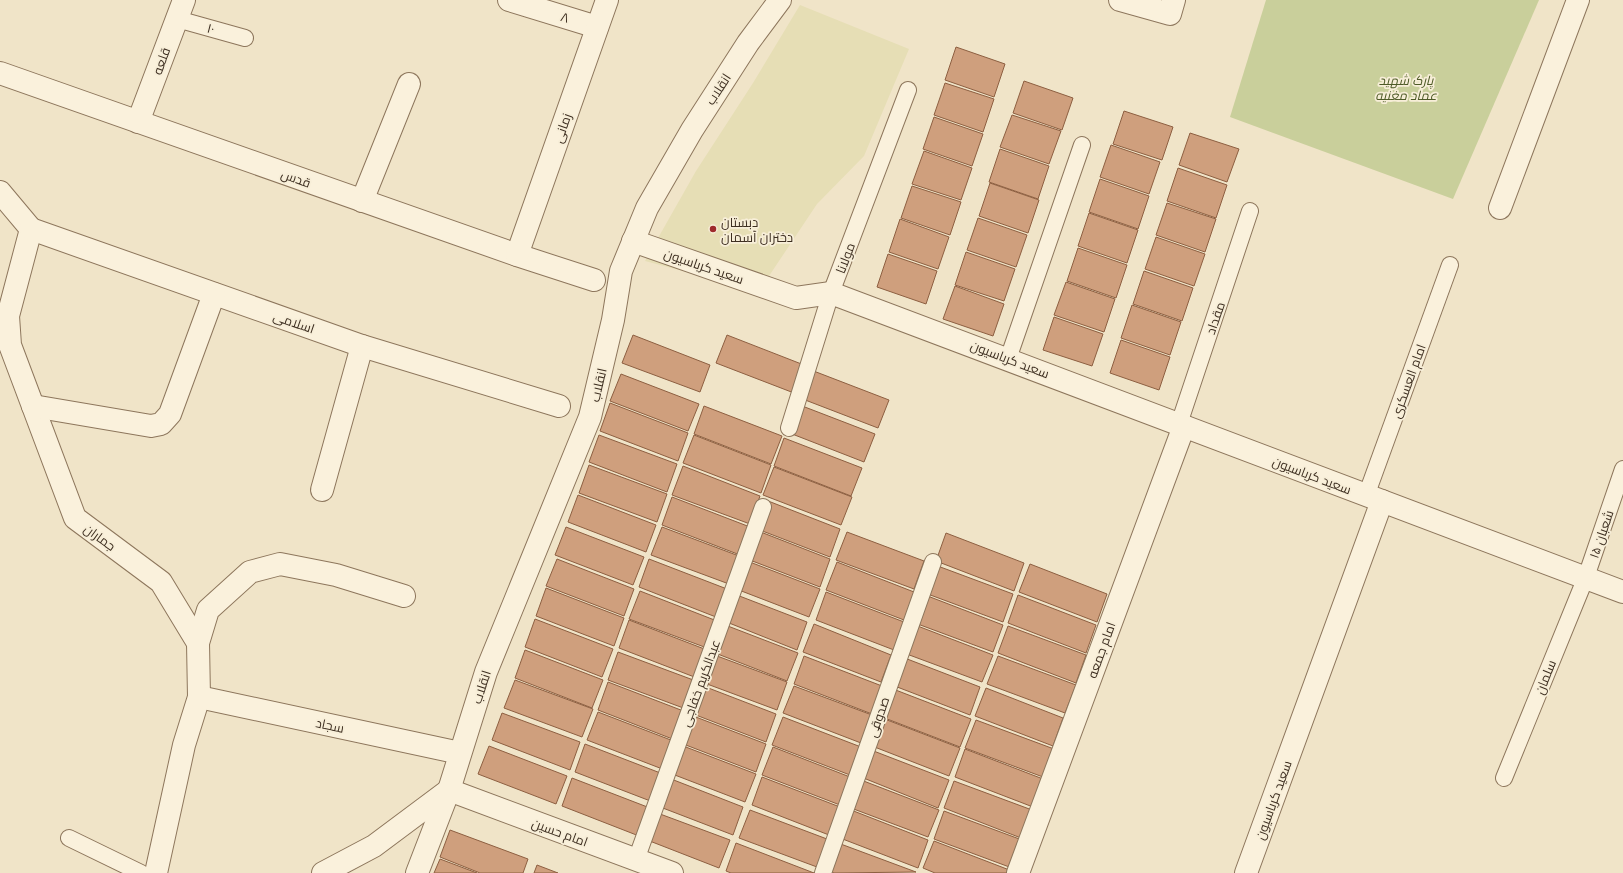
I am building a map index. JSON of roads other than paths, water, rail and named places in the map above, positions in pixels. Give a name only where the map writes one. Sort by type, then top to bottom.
[{"type":"street","name":"۸","points":[[509,0],[597,27]]},
{"type":"street","name":"زمانی","points":[[517,255],[607,0]]},
{"type":"street","name":"انقلاب","points":[[417,873],[449,790],[486,672],[590,417],[613,320],[622,271],[646,208],[692,130],[748,43],[780,0]]},
{"type":"street","points":[[1120,0],[1170,14],[1174,0]]},
{"type":"street","points":[[1500,208],[1578,0]]},
{"type":"street","name":"قلعه","points":[[138,122],[180,9]]},
{"type":"street","name":"قدس","points":[[0,73],[362,201],[594,280]]},
{"type":"street","points":[[362,201],[409,84]]},
{"type":"street","points":[[0,192],[31,229]]},
{"type":"street","name":"اسلامی","points":[[31,229],[362,346],[559,406]]},
{"type":"street","name":"جماران","points":[[31,229],[4,315],[10,345],[75,518],[161,582],[198,643]]},
{"type":"street","name":"سعید کرباسیون","points":[[633,241],[796,298],[831,293],[1623,592]]},
{"type":"street","points":[[33,406],[151,426],[162,424],[170,414],[214,294]]},
{"type":"street","points":[[322,490],[362,346]]},
{"type":"street","name":"امام جمعه","points":[[1018,873],[1181,425]]},
{"type":"street","name":"سعید کرباسیون","points":[[1246,873],[1374,498]]},
{"type":"street","points":[[156,873],[184,744],[199,697],[198,643],[208,610],[250,572],[280,564],[336,575],[404,596]]},
{"type":"street","name":"سجاد","points":[[199,697],[460,753]]},
{"type":"street","points":[[323,873],[374,846],[449,790]]},
{"type":"street","name":"امام حسین","points":[[449,790],[634,866],[672,873]]},
{"type":"lane","name":"۱۰","points":[[180,9],[245,38]]},
{"type":"lane","name":"مولانا","points":[[789,428],[831,293],[908,90]]},
{"type":"lane","points":[[1008,359],[1082,145]]},
{"type":"lane","name":"مقداد","points":[[1181,425],[1250,211]]},
{"type":"lane","name":"امام العسکری","points":[[1374,498],[1450,265]]},
{"type":"lane","name":"۱۵ شعبان","points":[[1586,577],[1623,469]]},
{"type":"lane","name":"عبدالکریم خفاجی","points":[[634,866],[763,507]]},
{"type":"lane","name":"صدوقی","points":[[824,873],[933,562]]},
{"type":"lane","name":"سلمان","points":[[1504,778],[1586,577]]},
{"type":"lane","points":[[69,838],[141,873]]},
{"type":"place","name":"دبستان دختران آسمان","points":[[713,229]]},
{"type":"park label","name":"پارک شهید عماد مغنیه","points":[[1406,88]]}]
